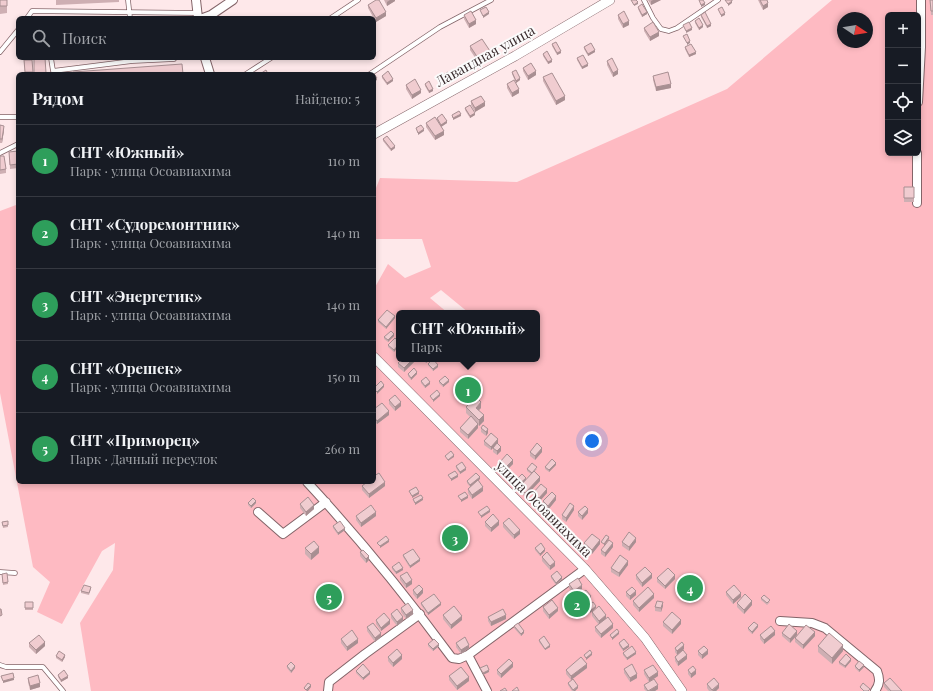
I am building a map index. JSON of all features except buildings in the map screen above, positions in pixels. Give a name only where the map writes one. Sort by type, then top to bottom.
[{"type":"street","points":[[196,0],[200,16],[211,14],[233,0]]},
{"type":"street","name":"Лавандная улица","points":[[376,133],[515,56],[610,0]]},
{"type":"street","points":[[919,84],[921,0]]},
{"type":"street","points":[[206,60],[209,72]]},
{"type":"street","points":[[917,156],[917,203]]},
{"type":"street","name":"улица Осоавиахима","points":[[376,359],[585,569],[645,638],[682,691]]},
{"type":"street","points":[[309,484],[326,502],[420,614],[452,658],[459,660],[468,655],[585,569]]},
{"type":"street","points":[[258,512],[283,534],[326,502]]},
{"type":"street","points":[[328,691],[329,682],[420,614]]},
{"type":"street","points":[[780,621],[812,623],[825,628],[876,671],[880,678],[876,691]]},
{"type":"street","points":[[468,655],[487,691]]},
{"type":"street","points":[[477,691],[482,683]]},
{"type":"lane","points":[[128,0],[130,16]]},
{"type":"lane","points":[[334,16],[358,0]]},
{"type":"lane","points":[[373,72],[440,27],[491,0]]},
{"type":"lane","points":[[644,0],[653,18],[661,29],[669,31],[677,28],[718,0]]},
{"type":"lane","points":[[28,16],[32,11],[42,11],[130,12],[200,16]]},
{"type":"lane","points":[[42,11],[43,16]]},
{"type":"lane","points":[[0,52],[16,32]]},
{"type":"lane","points":[[51,60],[53,71],[132,60]]},
{"type":"lane","points":[[249,72],[268,60]]},
{"type":"lane","points":[[0,117],[16,117]]},
{"type":"lane","points":[[0,153],[16,145]]},
{"type":"lane","points":[[0,572],[15,574]]},
{"type":"lane","points":[[0,665],[6,667],[43,666],[63,691]]},
{"type":"shaded area","points":[[832,0],[933,0],[933,691],[91,691],[80,623],[113,570],[115,543],[102,551],[62,624],[37,612],[50,582],[33,567],[17,484],[376,484],[376,285],[388,264],[405,278],[431,267],[422,239],[376,239],[376,188],[380,178],[517,182],[727,89]]},
{"type":"shaded area","points":[[16,205],[16,477],[0,393],[0,211]]},
{"type":"place","name":"СНТ «Южный»","points":[[468,390]]},
{"type":"place","name":"СНТ «Энергетик»","points":[[455,538]]},
{"type":"place","name":"СНТ «Орешек»","points":[[690,588]]},
{"type":"place","name":"СНТ «Приморец»","points":[[329,597]]},
{"type":"place","name":"СНТ «Судоремонтник»","points":[[577,604]]}]
